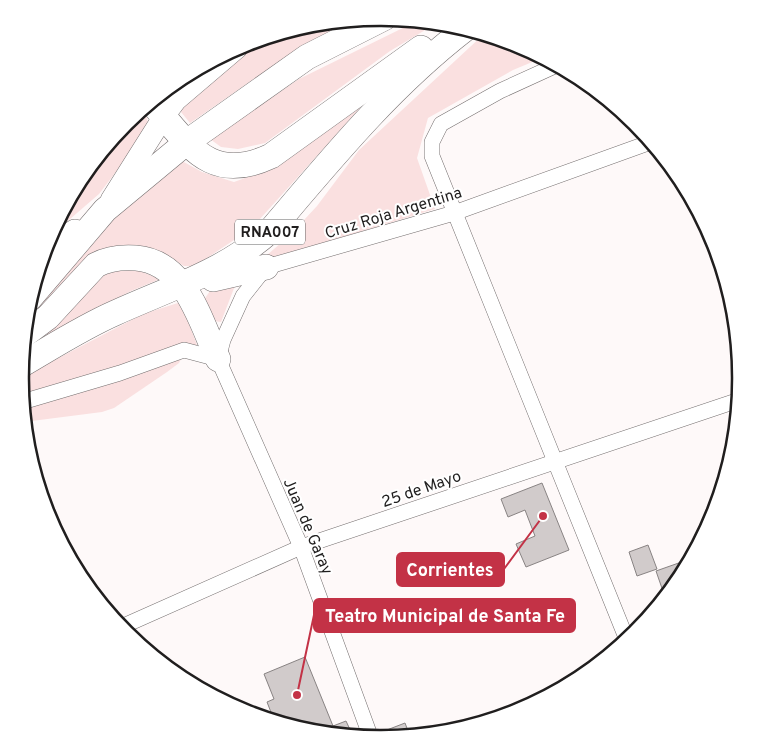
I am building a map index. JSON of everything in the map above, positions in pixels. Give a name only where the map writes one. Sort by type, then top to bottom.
[{"type":"highway","points":[[55,246],[105,210],[187,142],[292,66],[331,43],[366,27]]},
{"type":"highway","points":[[157,109],[187,142],[210,162],[228,167],[243,167],[271,156],[398,63],[446,32]]},
{"type":"highway","name":"RNA007","points":[[30,360],[113,314],[184,285],[249,248],[270,231],[369,116],[408,77],[457,35]]},
{"type":"highway","points":[[42,284],[105,210]]},
{"type":"highway","points":[[33,329],[48,317],[88,272],[106,260],[124,257],[154,261],[176,276],[184,285],[218,360]]},
{"type":"highway","points":[[184,285],[266,267]]},
{"type":"main road","points":[[105,210],[157,109],[176,100],[211,70]]},
{"type":"street","points":[[549,70],[500,91],[441,124],[432,142],[432,156],[624,632]]},
{"type":"street","name":"Cruz Roja Argentina","points":[[266,267],[454,213],[644,145]]},
{"type":"street","points":[[30,400],[120,373],[184,350],[218,360],[223,340],[243,296],[266,267]]},
{"type":"street","name":"Juan de Garay","points":[[218,360],[301,547],[368,729]]},
{"type":"street","name":"25 de Mayo","points":[[129,624],[301,547],[731,403]]},
{"type":"shaded area","points":[[405,27],[427,29],[390,51],[265,143],[238,149],[221,147],[210,139],[299,79]]},
{"type":"shaded area","points":[[344,28],[283,59],[190,123],[177,107],[239,56],[246,53],[289,38]]},
{"type":"shaded area","points":[[478,40],[533,62],[513,70],[428,118],[417,158],[435,209],[258,263],[290,235],[317,206],[359,150]]},
{"type":"shaded area","points":[[361,107],[259,220],[240,236],[195,266],[184,266],[166,255],[134,245],[104,252],[35,313],[37,303],[113,217],[182,161],[202,172],[234,182],[275,167]]},
{"type":"shaded area","points":[[146,117],[148,123],[141,139],[99,194],[64,224],[101,164],[132,129]]},
{"type":"shaded area","points":[[132,268],[160,279],[131,291],[32,344],[96,279],[111,271]]},
{"type":"shaded area","points":[[236,283],[221,322],[213,321],[201,304],[210,291]]},
{"type":"shaded area","points":[[181,302],[197,345],[183,346],[30,395],[29,373],[143,314]]},
{"type":"shaded area","points":[[184,353],[179,363],[114,408],[102,412],[32,421],[30,406]]},
{"type":"building","points":[[542,483],[569,550],[526,567],[516,544],[535,536],[525,510],[508,517],[501,499]]},
{"type":"building","points":[[648,545],[657,569],[637,576],[629,552]]},
{"type":"building","points":[[680,563],[662,589],[656,571]]},
{"type":"building","points":[[305,657],[333,726],[346,721],[349,728],[335,727],[312,723],[271,712],[267,702],[274,699],[264,674]]},
{"type":"building","points":[[405,723],[407,729],[404,729],[388,730]]},
{"type":"place","name":"Corrientes","points":[[543,516]]},
{"type":"place","name":"Teatro Municipal de Santa Fe","points":[[297,695]]}]
